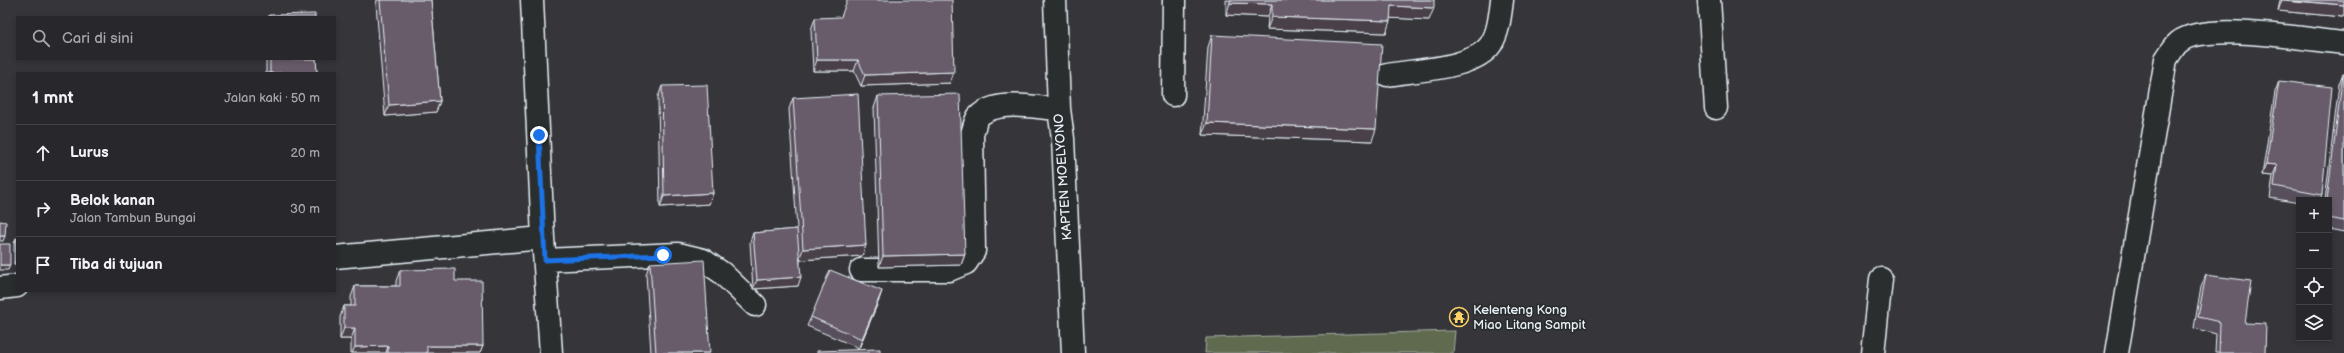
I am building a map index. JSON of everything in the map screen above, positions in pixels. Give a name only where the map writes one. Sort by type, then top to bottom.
[{"type":"street","points":[[532,0],[543,238],[551,353]]},
{"type":"street","name":"KAPTEN MOELYONO","points":[[1056,0],[1059,109],[1063,139],[1073,353]]},
{"type":"street","points":[[1173,95],[1174,0]]},
{"type":"street","points":[[1387,74],[1473,59],[1490,45],[1500,23],[1502,0]]},
{"type":"street","points":[[1710,0],[1716,108]]},
{"type":"street","points":[[2117,353],[2166,59],[2180,42],[2202,33],[2230,32],[2344,43]]},
{"type":"street","points":[[861,270],[949,270],[966,263],[974,251],[972,134],[977,118],[988,109],[1006,106],[1059,109]]},
{"type":"street","points":[[336,257],[543,238]]},
{"type":"street","points":[[545,260],[684,256],[703,260],[722,273],[756,305]]},
{"type":"street","points":[[1873,353],[1881,279]]},
{"type":"street","points":[[0,288],[16,286]]},
{"type":"green space","points":[[1455,331],[1453,353],[1205,353],[1206,338]]},
{"type":"building","points":[[380,0],[431,0],[440,101],[389,105]]},
{"type":"building","points":[[847,0],[952,0],[954,72],[865,75],[858,60],[817,60],[815,18],[841,17]]},
{"type":"building","points":[[1230,0],[1434,0],[1434,8],[1391,6],[1390,21],[1272,17],[1272,4],[1230,3]]},
{"type":"building","points":[[2288,0],[2344,0],[2344,5]]},
{"type":"building","points":[[315,14],[315,16],[269,16]]},
{"type":"building","points":[[1212,35],[1382,44],[1376,129],[1207,123]]},
{"type":"building","points":[[270,60],[316,60],[317,72],[270,72]]},
{"type":"building","points":[[2344,73],[2344,221],[2332,219],[2332,197],[2327,197]]},
{"type":"building","points":[[2279,81],[2332,87],[2322,195],[2274,186],[2277,165],[2266,164]]},
{"type":"building","points":[[707,85],[713,193],[664,196],[662,86]]},
{"type":"building","points":[[858,94],[866,245],[803,249],[793,98]]},
{"type":"building","points":[[960,94],[965,254],[883,256],[878,96]]},
{"type":"building","points":[[0,221],[6,222],[5,236],[0,236]]},
{"type":"building","points":[[797,229],[801,277],[757,280],[753,233]]},
{"type":"building","points":[[0,244],[10,244],[10,265],[0,265]]},
{"type":"building","points":[[704,260],[710,353],[656,353],[650,263]]},
{"type":"building","points":[[455,269],[455,281],[482,281],[483,346],[427,346],[427,353],[388,353],[388,346],[355,347],[355,328],[344,328],[344,306],[355,306],[355,286],[400,286],[400,270]]},
{"type":"building","points":[[830,270],[882,291],[862,339],[811,317]]},
{"type":"building","points":[[2206,275],[2251,281],[2245,323],[2266,324],[2265,353],[2219,353],[2220,322],[2198,317]]},
{"type":"building","points":[[880,349],[880,353],[817,353],[817,351]]},
{"type":"place","name":"Kelenteng Kong Miao Litang Sampit","points":[[1459,317]]},
{"type":"route","points":[[539,135],[545,260],[663,255]]}]
